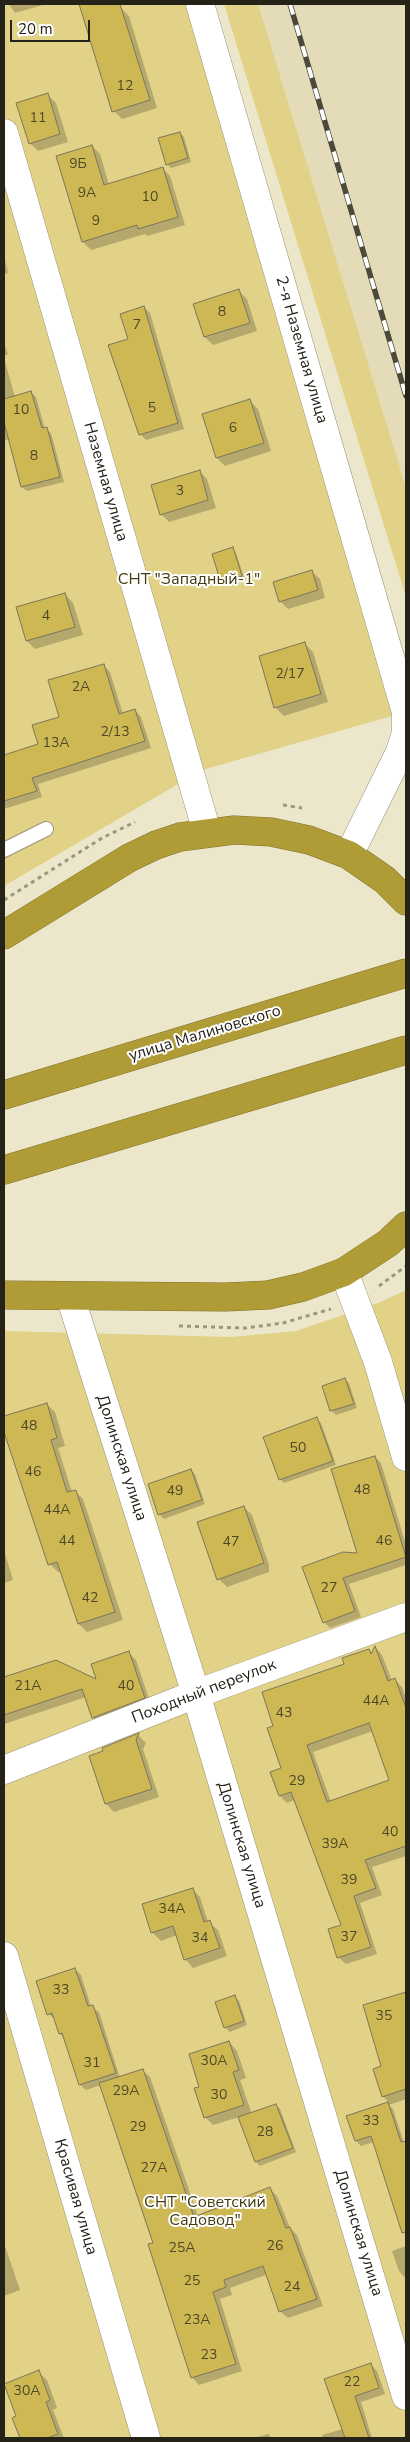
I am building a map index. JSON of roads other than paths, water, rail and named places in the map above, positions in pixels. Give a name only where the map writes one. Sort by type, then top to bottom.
[{"type":"highway","points":[[4,935],[129,858],[180,837],[207,832],[234,830],[271,832],[309,840],[349,855],[385,880],[406,901]]},
{"type":"highway","name":"улица Малиновского","points":[[4,1095],[406,973]]},
{"type":"highway","points":[[4,1170],[396,1053]]},
{"type":"highway","points":[[4,1294],[226,1297],[268,1295],[303,1288],[344,1272],[388,1243],[406,1226]]},
{"type":"street","name":"2-я Наземная улица","points":[[200,4],[402,696],[406,733],[400,752],[349,855]]},
{"type":"street","name":"Наземная улица","points":[[4,133],[207,832]]},
{"type":"street","points":[[344,1272],[378,1362],[406,1457]]},
{"type":"street","name":"Долинская улица","points":[[70,1296],[196,1694],[406,2396]]},
{"type":"street","name":"Походный переулок","points":[[4,1770],[196,1694],[406,1617]]},
{"type":"street","name":"Красивая улица","points":[[4,1956],[146,2438]]},
{"type":"lane","points":[[4,850],[46,829]]},
{"type":"railway","points":[[290,4],[406,396]]},
{"type":"park label","name":"СНТ \"Западный-1\"","points":[[189,580]]},
{"type":"park label","name":"СНТ \"Советский Садовод\"","points":[[205,2212]]}]
